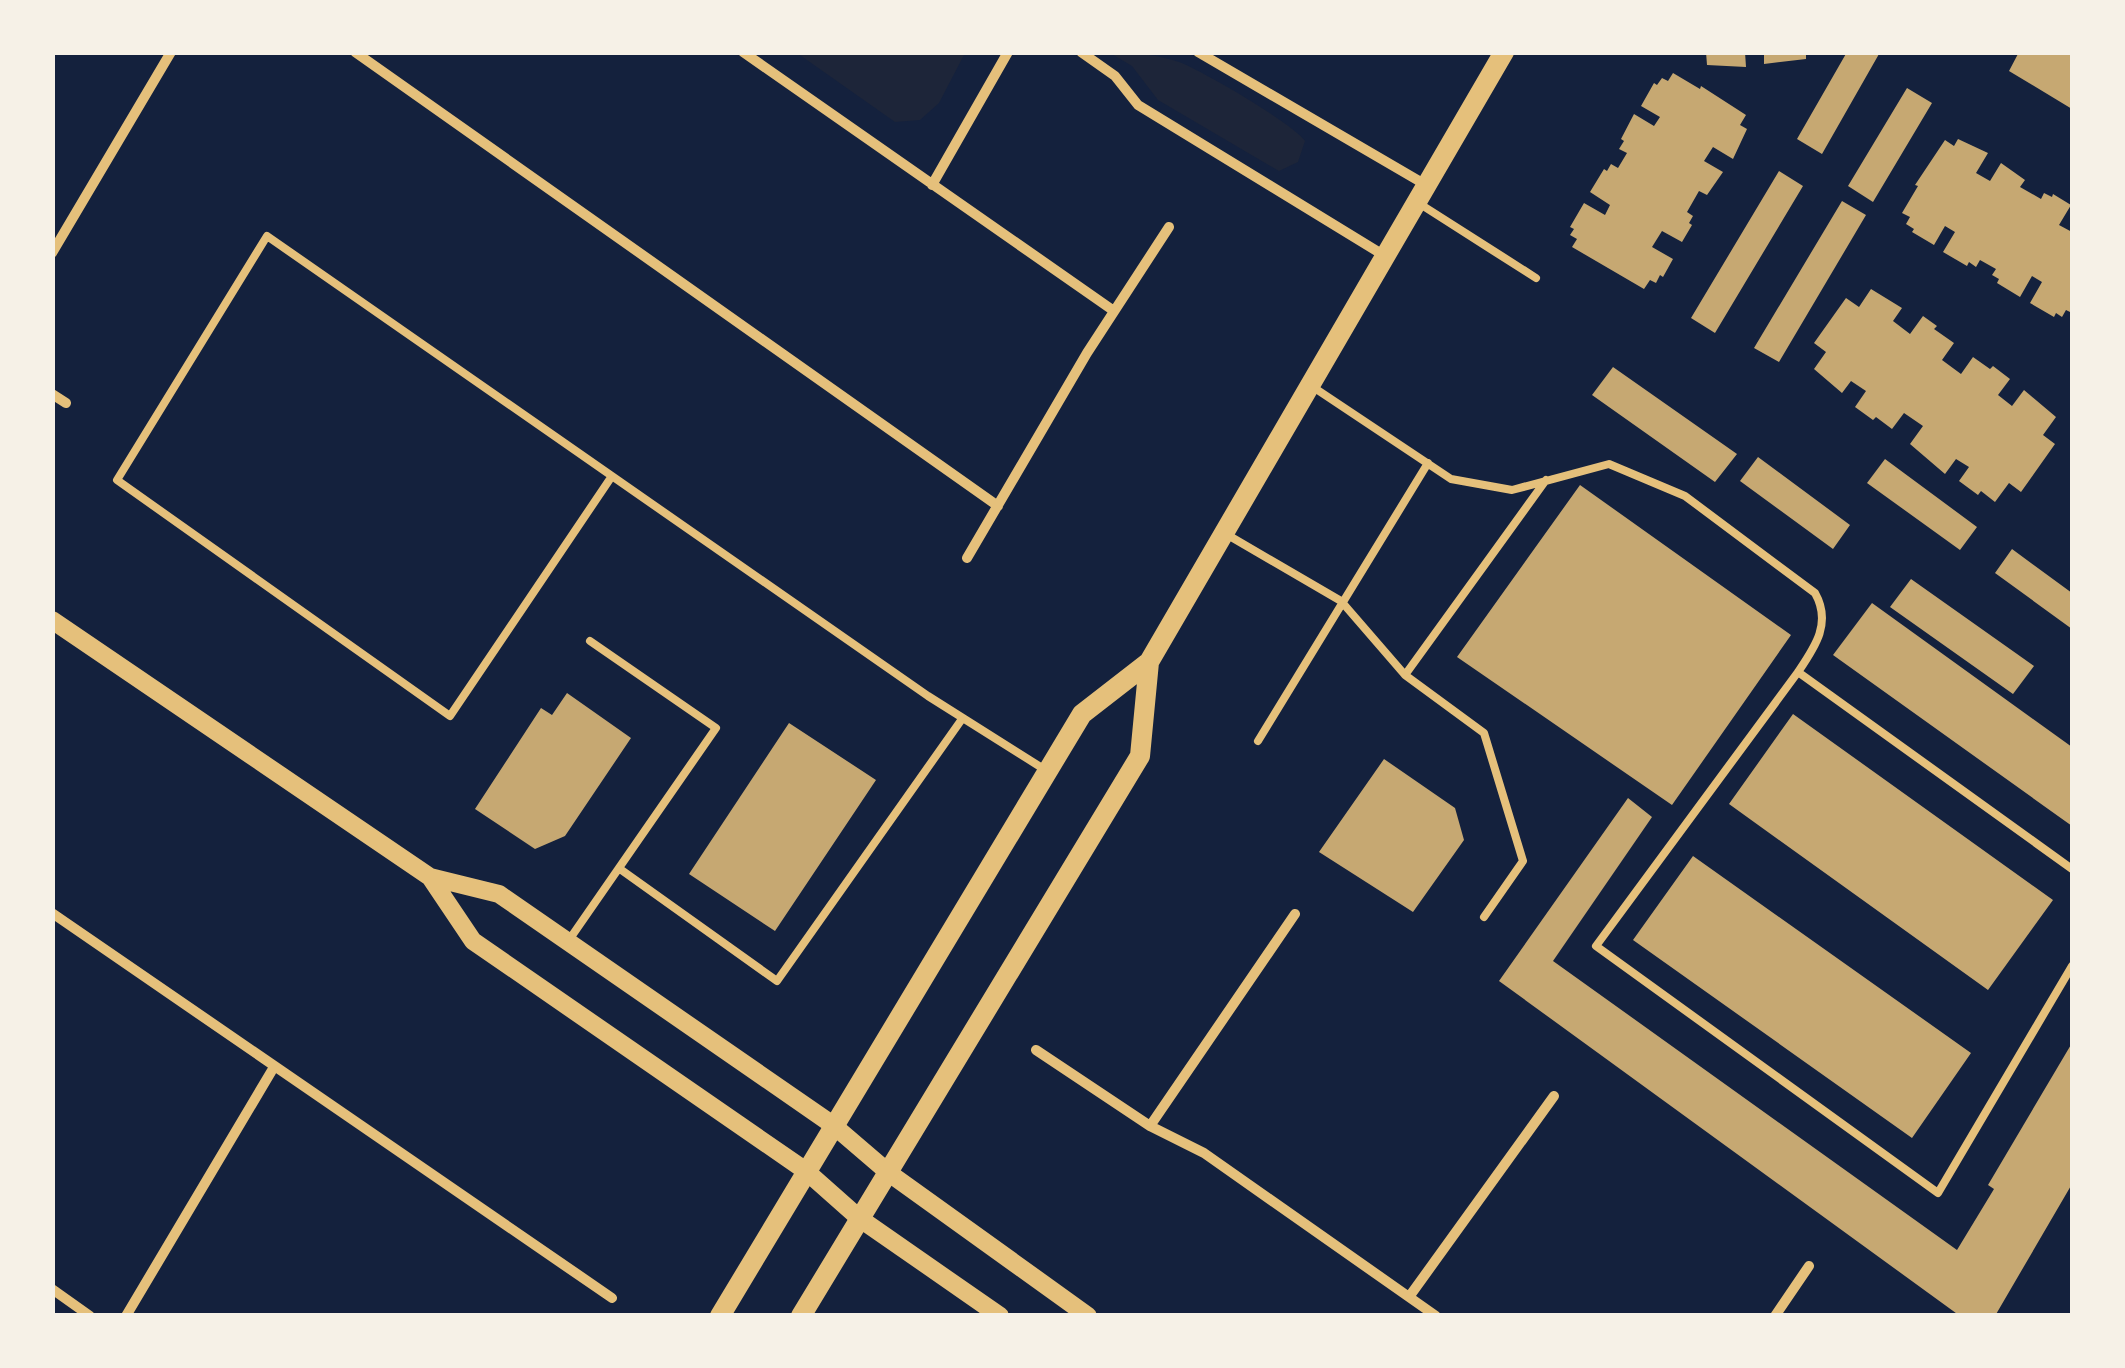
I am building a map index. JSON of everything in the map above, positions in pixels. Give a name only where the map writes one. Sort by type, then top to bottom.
[{"type":"main road","points":[[720,1316],[1082,714],[1149,662],[1504,52]]},
{"type":"main road","points":[[801,1316],[1140,756],[1149,662]]},
{"type":"street","points":[[52,254],[171,52]]},
{"type":"street","points":[[356,52],[998,506]]},
{"type":"street","points":[[743,52],[1114,311]]},
{"type":"street","points":[[932,184],[1008,52]]},
{"type":"street","points":[[1081,52],[1115,76],[1138,105],[1384,256]]},
{"type":"street","points":[[1198,52],[1421,193]]},
{"type":"street","points":[[968,558],[1114,311],[1169,227]]},
{"type":"street","points":[[52,394],[66,404]]},
{"type":"street","points":[[52,620],[430,877],[499,894],[569,941],[834,1125],[889,1173],[1088,1316]]},
{"type":"street","points":[[430,877],[472,940],[806,1172],[859,1218],[1000,1316]]},
{"type":"street","points":[[52,913],[612,1298]]},
{"type":"street","points":[[1150,1126],[1295,914]]},
{"type":"street","points":[[1036,1050],[1150,1126],[1204,1153],[1436,1316]]},
{"type":"street","points":[[126,1316],[274,1067]]},
{"type":"street","points":[[1409,1297],[1554,1096]]},
{"type":"street","points":[[1775,1316],[1809,1266]]},
{"type":"street","points":[[52,1289],[90,1316]]},
{"type":"lane","points":[[1421,193],[1536,278]]},
{"type":"lane","points":[[612,476],[450,716],[117,480],[267,236],[962,719],[1048,772]]},
{"type":"lane","points":[[1310,384],[1451,479],[1512,490],[1609,464],[1685,496],[1815,594],[1822,607],[1822,632],[1798,672],[1596,946],[1938,1193],[2072,966]]},
{"type":"lane","points":[[1258,741],[1340,601],[1428,463]]},
{"type":"lane","points":[[1405,675],[1548,478]]},
{"type":"lane","points":[[1222,532],[1340,601],[1405,675],[1484,733],[1522,861],[1484,917]]},
{"type":"lane","points":[[569,941],[716,728],[590,641]]},
{"type":"lane","points":[[1798,672],[2072,869]]},
{"type":"lane","points":[[620,868],[777,981],[962,719]]},
{"type":"shaded area","points":[[797,53],[965,53],[939,103],[920,120],[895,122]]},
{"type":"shaded area","points":[[1110,53],[1171,60],[1226,86],[1283,122],[1305,141],[1298,162],[1279,171],[1158,100],[1132,66]]},
{"type":"building","points":[[1706,52],[1745,52],[1746,67],[1707,65]]},
{"type":"building","points":[[1764,52],[1806,52],[1806,59],[1764,64]]},
{"type":"building","points":[[1847,52],[1879,54],[1822,154],[1797,139]]},
{"type":"building","points":[[2019,52],[2072,52],[2072,109],[2009,71]]},
{"type":"building","points":[[1673,73],[1746,115],[1740,125],[1747,129],[1733,159],[1713,147],[1704,161],[1723,172],[1707,195],[1699,191],[1687,212],[1693,216],[1689,223],[1692,225],[1682,242],[1662,231],[1652,247],[1673,259],[1663,277],[1660,275],[1656,283],[1650,280],[1644,289],[1572,247],[1577,239],[1570,235],[1574,229],[1570,227],[1584,203],[1605,215],[1610,205],[1590,192],[1604,169],[1607,171],[1611,164],[1618,168],[1627,153],[1619,149],[1634,114],[1654,126],[1660,117],[1641,106],[1654,83],[1657,85],[1662,78],[1668,81]]},
{"type":"building","points":[[1907,88],[1932,103],[1873,202],[1848,186]]},
{"type":"building","points":[[1958,139],[1988,153],[1976,173],[1990,181],[2001,163],[2025,180],[2020,187],[2041,199],[2044,193],[2052,197],[2053,194],[2071,205],[2059,225],[2072,232],[2072,313],[2066,310],[2062,317],[2056,313],[2054,317],[2030,303],[2042,282],[2032,276],[2020,297],[1997,283],[1999,279],[1992,275],[1996,269],[1980,260],[1976,267],[1969,262],[1967,266],[1943,252],[1955,232],[1945,226],[1934,245],[1906,224],[1910,217],[1902,213],[1918,186],[1915,185],[1945,140],[1954,146]]},
{"type":"building","points":[[1779,171],[1803,186],[1715,333],[1691,318]]},
{"type":"building","points":[[1842,201],[1866,215],[1779,362],[1754,348]]},
{"type":"building","points":[[1871,289],[1902,308],[1893,321],[1910,334],[1923,316],[1937,326],[1934,329],[1954,343],[1942,360],[1961,374],[1973,357],[1990,369],[1993,366],[2010,379],[1998,395],[2012,406],[2024,390],[2056,417],[2043,435],[2055,444],[2021,492],[2009,483],[1995,502],[1981,491],[1978,495],[1959,481],[1969,467],[1956,459],[1945,474],[1910,444],[1923,426],[1904,413],[1892,429],[1876,417],[1873,420],[1855,407],[1866,391],[1851,381],[1842,393],[1814,369],[1826,352],[1814,343],[1846,298],[1859,307]]},
{"type":"building","points":[[1613,367],[1737,454],[1715,482],[1592,395]]},
{"type":"building","points":[[1758,457],[1850,525],[1833,549],[1740,481]]},
{"type":"building","points":[[1885,459],[1977,527],[1960,550],[1867,483]]},
{"type":"building","points":[[1580,485],[1791,635],[1672,805],[1457,657]]},
{"type":"building","points":[[2012,549],[2072,593],[2072,629],[1995,573]]},
{"type":"building","points":[[1911,579],[2034,666],[2013,694],[1890,607]]},
{"type":"building","points":[[1872,603],[2072,747],[2072,826],[1833,655]]},
{"type":"building","points":[[567,693],[631,738],[565,836],[535,849],[475,809],[541,708],[552,715]]},
{"type":"building","points":[[1793,714],[2053,900],[1988,990],[1729,804]]},
{"type":"building","points":[[789,723],[876,780],[775,931],[689,874]]},
{"type":"building","points":[[1384,759],[1455,808],[1464,840],[1413,912],[1319,852]]},
{"type":"building","points":[[1628,798],[1652,817],[1553,961],[1957,1250],[1994,1189],[1988,1185],[2072,1043],[2072,1184],[1995,1316],[1960,1316],[1499,981]]},
{"type":"building","points":[[1693,856],[1971,1053],[1912,1138],[1633,940]]}]
